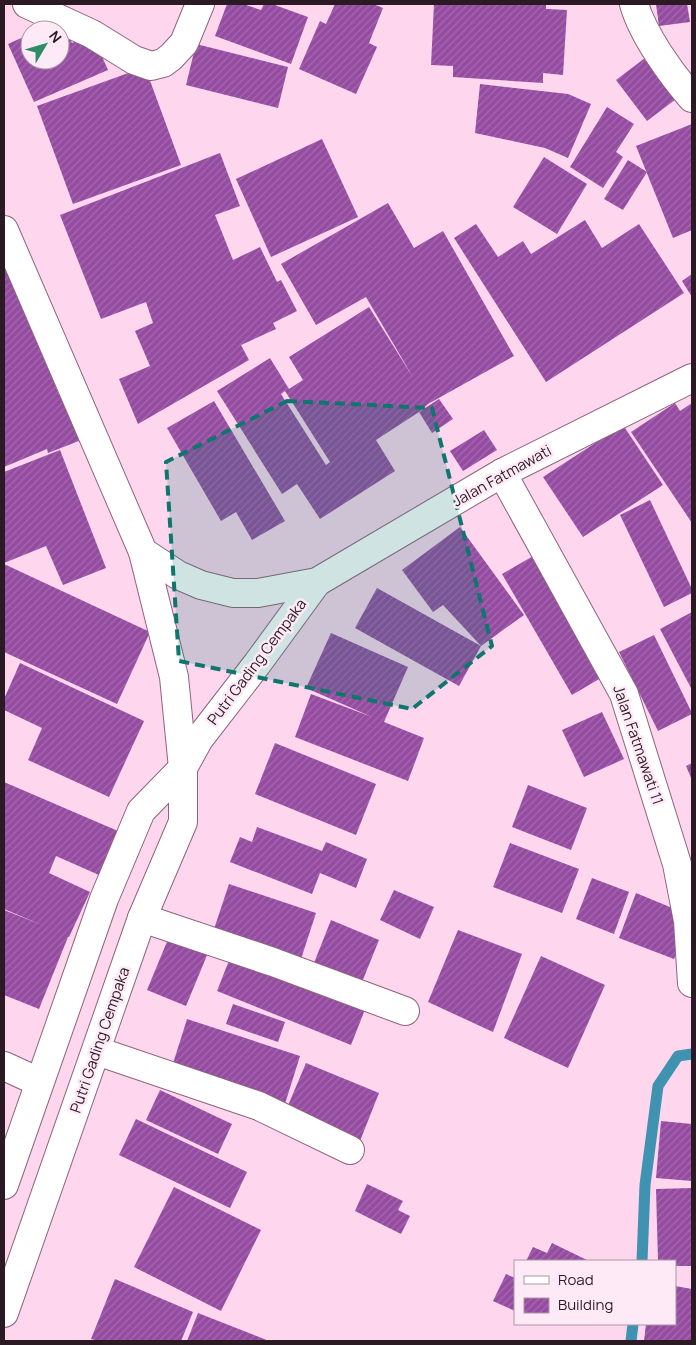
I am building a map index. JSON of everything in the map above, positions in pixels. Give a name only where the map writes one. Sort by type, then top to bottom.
[{"type":"street","points":[[27,4],[92,34],[134,60],[151,66],[163,63],[184,43],[200,4]]},
{"type":"street","points":[[634,4],[648,37],[692,98]]},
{"type":"street","name":"Putri Gading Cempaka","points":[[4,230],[143,552],[169,652],[177,696],[183,768],[183,822],[142,918],[97,1051],[6,1297]]},
{"type":"street","name":"Jalan Fatmawati","points":[[317,582],[502,473],[692,378]]},
{"type":"street","name":"Jalan Fatmawati 11","points":[[502,473],[624,694],[677,864],[688,921],[692,983]]},
{"type":"street","points":[[143,552],[178,575],[201,585],[233,592],[258,593],[317,582]]},
{"type":"street","name":"Putri Gading Cempaka","points":[[4,1184],[104,899],[141,811],[183,768],[199,739],[317,582]]},
{"type":"street","points":[[142,918],[273,962],[405,1011]]},
{"type":"street","points":[[97,1051],[259,1106],[350,1150]]},
{"type":"street","points":[[4,1066],[39,1082]]},
{"type":"highlighted area","points":[[287,401],[432,408],[492,646],[412,709],[179,661],[166,462]]},
{"type":"building","points":[[227,4],[243,4],[261,10],[264,4],[272,4],[308,17],[291,64],[215,36]]},
{"type":"building","points":[[335,4],[373,4],[383,8],[369,43],[377,47],[356,94],[299,69],[320,21],[326,24]]},
{"type":"building","points":[[434,4],[546,4],[546,9],[567,10],[563,75],[543,73],[543,83],[453,77],[453,66],[431,65]]},
{"type":"building","points":[[656,4],[687,4],[690,22],[659,26]]},
{"type":"building","points":[[92,34],[108,70],[34,102],[8,44],[20,39],[20,70],[70,70],[70,39],[72,43]]},
{"type":"building","points":[[196,44],[288,67],[278,108],[186,85]]},
{"type":"building","points":[[649,55],[680,96],[647,121],[616,80]]},
{"type":"building","points":[[145,67],[181,165],[73,204],[37,106]]},
{"type":"building","points":[[480,84],[568,94],[591,104],[568,158],[545,148],[475,133]]},
{"type":"building","points":[[607,107],[634,124],[616,152],[623,157],[603,188],[570,167]]},
{"type":"building","points":[[692,124],[692,230],[673,238],[636,146]]},
{"type":"building","points":[[322,139],[358,217],[271,257],[236,179]]},
{"type":"building","points":[[220,153],[240,206],[215,215],[233,260],[260,247],[277,282],[281,280],[297,311],[273,323],[276,329],[241,345],[249,360],[138,424],[119,379],[150,366],[135,331],[153,323],[146,302],[101,319],[60,215]]},
{"type":"building","points":[[544,157],[587,184],[557,234],[513,207]]},
{"type":"building","points":[[628,160],[647,172],[623,210],[604,199]]},
{"type":"building","points":[[388,203],[414,248],[443,231],[514,356],[428,404],[376,440],[395,471],[320,519],[297,484],[282,494],[217,391],[270,358],[289,389],[303,380],[289,357],[369,307],[414,379],[366,297],[316,325],[281,264]],"holes":[[[285,391],[330,462],[326,465],[281,394]]]},
{"type":"building","points":[[585,220],[602,248],[639,224],[684,293],[546,382],[454,238],[476,224],[498,257],[523,241],[531,254]]},
{"type":"building","points":[[4,261],[59,395],[65,392],[84,439],[48,453],[47,449],[4,467]]},
{"type":"building","points":[[692,274],[692,297],[682,281]]},
{"type":"building","points":[[439,399],[453,419],[432,433],[419,412]]},
{"type":"building","points":[[214,401],[285,521],[252,540],[236,512],[221,521],[167,428]]},
{"type":"building","points":[[675,403],[680,411],[692,403],[692,523],[631,432]]},
{"type":"building","points":[[623,425],[663,485],[583,537],[543,477]]},
{"type":"building","points":[[484,430],[497,450],[463,471],[450,451]]},
{"type":"building","points":[[60,450],[106,568],[63,585],[46,546],[4,563],[4,472]]},
{"type":"building","points":[[650,500],[692,589],[692,593],[664,607],[620,515]]},
{"type":"building","points":[[460,527],[524,615],[481,646],[443,605],[433,612],[402,570]]},
{"type":"building","points":[[542,551],[611,672],[572,695],[502,574]]},
{"type":"building","points":[[4,564],[150,632],[117,704],[4,652]]},
{"type":"building","points":[[377,588],[481,646],[459,686],[355,628]]},
{"type":"building","points":[[692,612],[692,690],[660,629]]},
{"type":"building","points":[[331,633],[408,667],[384,722],[424,738],[408,781],[295,737],[311,694],[372,717],[306,688]]},
{"type":"building","points":[[654,635],[692,713],[658,731],[619,652]]},
{"type":"building","points":[[20,663],[144,721],[109,797],[28,760],[42,728],[4,710],[4,699]]},
{"type":"building","points":[[602,712],[624,759],[584,777],[562,730]]},
{"type":"building","points":[[275,743],[376,784],[356,835],[255,794]]},
{"type":"building","points":[[692,763],[692,780],[686,766]]},
{"type":"building","points":[[4,782],[118,831],[99,875],[56,856],[49,873],[90,892],[68,937],[39,1009],[4,995],[4,910],[42,925],[4,909]]},
{"type":"building","points":[[528,785],[587,808],[571,850],[512,827]]},
{"type":"building","points":[[257,827],[322,851],[326,842],[367,859],[356,888],[320,873],[312,894],[230,862],[240,837],[252,842]]},
{"type":"building","points":[[510,843],[579,869],[562,913],[493,887]]},
{"type":"building","points":[[592,878],[629,892],[614,934],[576,919]]},
{"type":"building","points":[[229,884],[316,913],[300,962],[213,932]]},
{"type":"building","points":[[394,890],[434,907],[420,939],[380,920]]},
{"type":"building","points":[[636,893],[682,912],[675,932],[683,935],[674,959],[619,938]]},
{"type":"building","points":[[331,920],[379,940],[360,987],[312,968]]},
{"type":"building","points":[[458,930],[522,954],[493,1032],[428,1002]]},
{"type":"building","points":[[171,932],[210,948],[186,1006],[147,990]]},
{"type":"building","points":[[232,953],[366,1007],[351,1045],[217,991]]},
{"type":"building","points":[[541,956],[605,985],[568,1068],[504,1038]]},
{"type":"building","points":[[233,1004],[285,1022],[278,1042],[226,1024]]},
{"type":"building","points":[[187,1019],[300,1056],[284,1107],[171,1070]]},
{"type":"building","points":[[306,1063],[379,1093],[358,1146],[284,1115]]},
{"type":"building","points":[[160,1090],[232,1124],[218,1154],[146,1120]]},
{"type":"building","points":[[136,1119],[247,1172],[230,1208],[119,1155]]},
{"type":"building","points":[[661,1121],[692,1124],[692,1181],[656,1178]]},
{"type":"building","points":[[367,1184],[403,1201],[398,1210],[410,1216],[401,1234],[355,1211]]},
{"type":"building","points":[[174,1187],[261,1230],[221,1311],[134,1267]]},
{"type":"building","points":[[692,1188],[692,1266],[676,1266],[676,1260],[658,1260],[656,1189]]},
{"type":"building","points":[[552,1243],[587,1260],[526,1260],[533,1247],[547,1253]]},
{"type":"building","points":[[506,1274],[514,1278],[514,1311],[493,1301]]},
{"type":"building","points":[[115,1279],[193,1312],[181,1341],[98,1341],[91,1339]]},
{"type":"building","points":[[676,1286],[692,1289],[692,1341],[644,1341],[646,1325],[676,1325]]},
{"type":"building","points":[[198,1313],[269,1341],[187,1341]]},
{"type":"waterway","points":[[642,1260],[645,1185],[658,1086],[678,1056],[692,1054]]},
{"type":"waterway","points":[[631,1341],[633,1325]]}]
